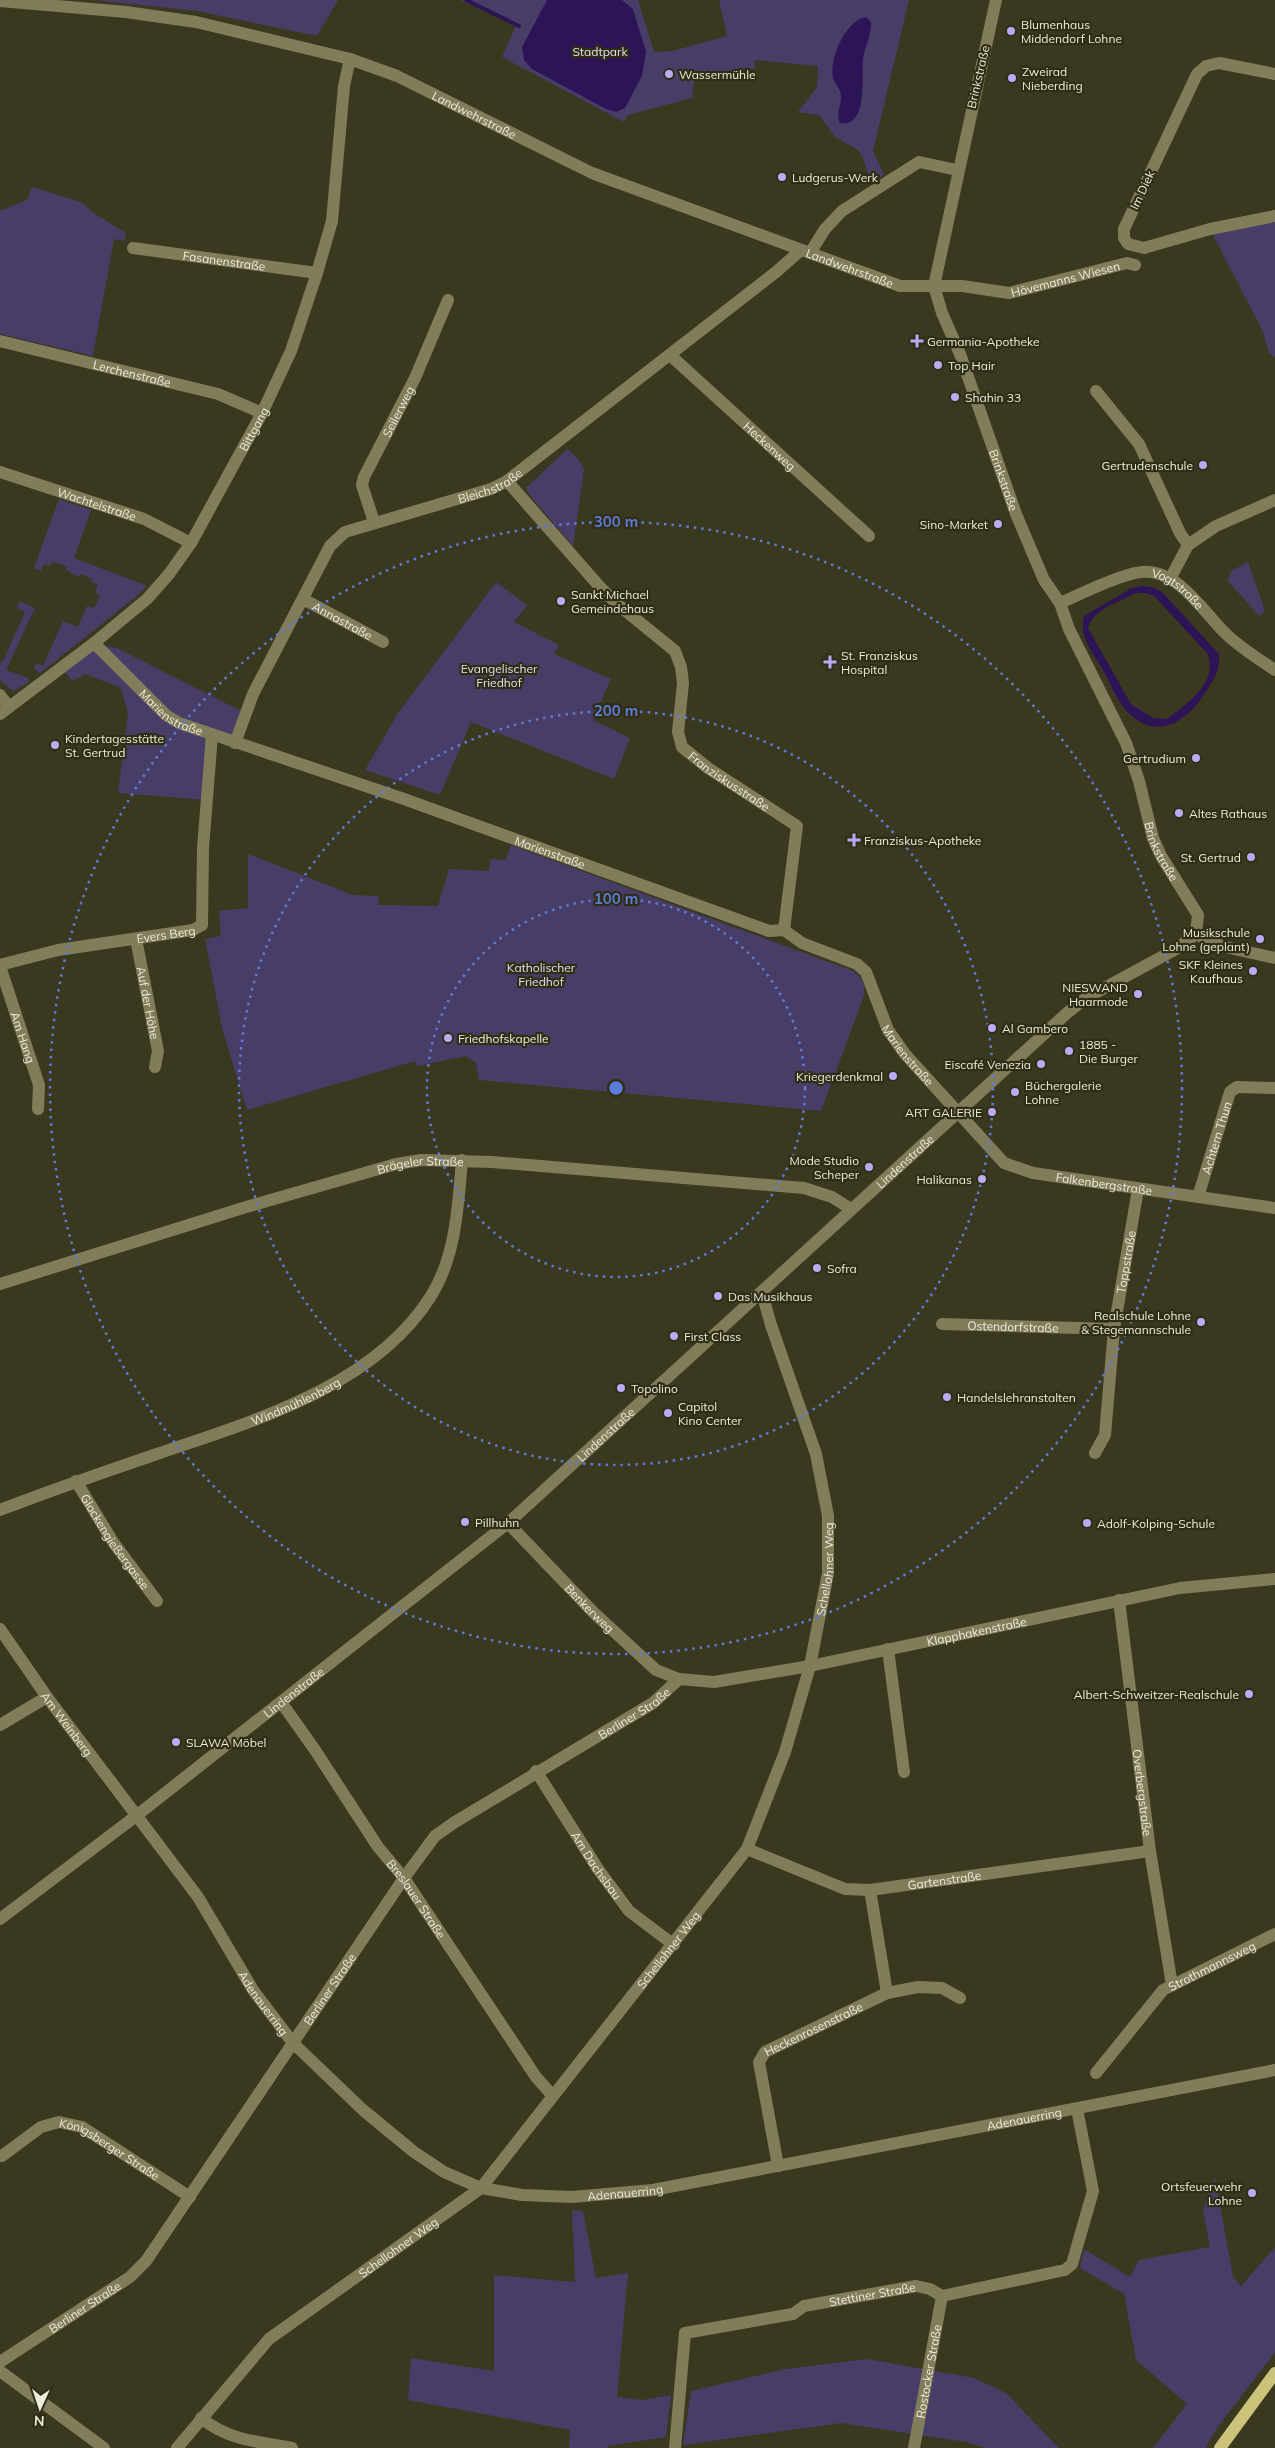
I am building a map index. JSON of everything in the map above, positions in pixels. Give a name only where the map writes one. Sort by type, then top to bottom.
[{"type":"main road","points":[[1220,2448],[1275,2372]]},
{"type":"street","name":"Brinkstraße","points":[[996,0],[934,286],[942,313],[960,354],[1016,514],[1044,580],[1060,603],[1069,629],[1126,743],[1139,781],[1153,838],[1160,856],[1198,915],[1196,934]]},
{"type":"street","name":"Landwehrstraße","points":[[0,1],[126,12],[196,22],[350,58],[398,76],[592,173],[900,286],[934,286]]},
{"type":"street","name":"Bittgang","points":[[5,710],[94,644],[147,598],[192,543],[262,414],[291,351],[317,273],[332,220],[344,86],[350,58]]},
{"type":"street","name":"Im Diek","points":[[1275,74],[1219,63],[1206,66],[1197,74],[1124,230],[1124,238],[1128,244],[1144,248],[1210,229],[1275,216]]},
{"type":"street","name":"Bleichstraße","points":[[235,742],[252,694],[330,546],[345,532],[491,488],[507,481],[805,251],[842,211],[919,162],[958,170]]},
{"type":"street","name":"Fasanenstraße","points":[[133,248],[317,273]]},
{"type":"street","name":"Hövemanns Wiesen","points":[[934,286],[962,286],[1008,293],[1127,263],[1135,265]]},
{"type":"street","name":"Seilerweg","points":[[374,522],[362,485],[364,477],[415,378],[448,300]]},
{"type":"street","name":"Lerchenstraße","points":[[0,341],[218,394],[262,414]]},
{"type":"street","name":"Heckenweg","points":[[670,355],[869,536]]},
{"type":"street","points":[[1096,391],[1139,444],[1180,534],[1188,545]]},
{"type":"street","name":"Wachtelstraße","points":[[0,472],[144,519],[192,543]]},
{"type":"street","name":"Franziskusstraße","points":[[507,481],[606,592],[675,651],[681,667],[683,683],[678,732],[682,748],[708,768],[797,826],[784,930]]},
{"type":"street","points":[[1170,579],[1188,545],[1216,526],[1258,505],[1275,500]]},
{"type":"street","name":"Vogtstraße","points":[[1060,603],[1136,573],[1159,574],[1170,579],[1189,594],[1225,633],[1275,670]]},
{"type":"street","name":"Annastraße","points":[[303,598],[383,642]]},
{"type":"street","name":"Marienstraße","points":[[94,644],[166,715],[179,723],[212,736],[420,804],[769,930],[784,930],[802,943],[858,964],[866,972],[888,1030],[905,1054],[957,1113]]},
{"type":"street","points":[[0,695],[5,710]]},
{"type":"street","name":"Evers Berg","points":[[0,966],[58,950],[192,930],[202,925],[203,848],[212,736]]},
{"type":"street","points":[[1196,934],[1221,946],[1275,958]]},
{"type":"street","name":"Lindenstraße","points":[[0,1919],[136,1816],[508,1523],[1067,1013],[1086,998],[1178,948],[1196,934]]},
{"type":"street","name":"Auf der Höhe","points":[[136,939],[158,1051],[155,1067]]},
{"type":"street","name":"Am Hang","points":[[0,966],[39,1085],[38,1109]]},
{"type":"street","name":"Achtern Thun","points":[[1198,1197],[1230,1092],[1237,1087],[1275,1088]]},
{"type":"street","name":"Falkenbergstraße","points":[[957,1113],[1004,1163],[1034,1173],[1275,1208]]},
{"type":"street","name":"Brägeler Straße","points":[[0,1284],[240,1209],[396,1164],[421,1160],[462,1160],[804,1188],[832,1197],[851,1209]]},
{"type":"street","name":"Windmühlenberg","points":[[0,1510],[76,1481],[256,1420],[302,1400],[345,1377],[378,1352],[414,1318],[431,1295],[446,1262],[457,1218],[462,1160]]},
{"type":"street","name":"Toppstraße","points":[[1095,1453],[1105,1435],[1114,1329],[1138,1189]]},
{"type":"street","name":"Schellohner Weg","points":[[177,2448],[269,2340],[481,2188],[552,2095],[674,1945],[747,1849],[785,1752],[810,1666],[828,1573],[828,1516],[816,1454],[771,1325],[762,1293]]},
{"type":"street","name":"Ostendorfstraße","points":[[942,1324],[1114,1329]]},
{"type":"street","name":"Glockengießergasse","points":[[76,1481],[113,1542],[157,1601]]},
{"type":"street","name":"Benkerweg","points":[[508,1523],[593,1612],[656,1670],[679,1678]]},
{"type":"street","name":"Klapphakenstraße","points":[[679,1678],[714,1682],[810,1666],[1180,1588],[1275,1579]]},
{"type":"street","name":"Overbergstraße","points":[[1119,1600],[1150,1851],[1172,1985]]},
{"type":"street","name":"Am Weinberg","points":[[0,1629],[47,1697],[136,1816]]},
{"type":"street","points":[[888,1649],[904,1772]]},
{"type":"street","name":"Berliner Straße","points":[[0,2362],[130,2277],[146,2261],[404,1878],[435,1836],[536,1771],[653,1702],[679,1678]]},
{"type":"street","points":[[0,1725],[47,1697]]},
{"type":"street","name":"Breslauer Straße","points":[[281,1702],[315,1750],[378,1847],[404,1878],[536,2077],[552,2095]]},
{"type":"street","name":"Am Dachsbau","points":[[536,1771],[598,1869],[629,1910],[674,1945]]},
{"type":"street","name":"Adenauerring","points":[[136,1816],[198,1897],[253,1990],[293,2043],[363,2110],[414,2152],[444,2172],[481,2188],[522,2195],[572,2197],[653,2190],[1275,2070]]},
{"type":"street","name":"Gartenstraße","points":[[747,1849],[845,1890],[870,1890],[1150,1851]]},
{"type":"street","points":[[870,1890],[887,1993]]},
{"type":"street","name":"Strothmannsweg","points":[[1096,2073],[1163,1990],[1275,1934]]},
{"type":"street","name":"Heckenrosenstraße","points":[[778,2166],[759,2062],[765,2052],[887,1993],[918,1988],[942,1988],[960,1998]]},
{"type":"street","points":[[942,2296],[1065,2270],[1072,2264],[1093,2191],[1078,2109]]},
{"type":"street","name":"Königsberger Straße","points":[[2,2156],[42,2127],[58,2122],[82,2127],[190,2197]]},
{"type":"street","name":"Stettiner Straße","points":[[675,2448],[686,2333],[793,2314],[804,2306],[916,2286],[930,2289],[942,2296]]},
{"type":"street","name":"Rostocker Straße","points":[[914,2448],[942,2296]]},
{"type":"street","points":[[0,2371],[104,2448]]},
{"type":"street","points":[[201,2418],[217,2431],[229,2436],[292,2448]]},
{"type":"green space","points":[[95,0],[338,0],[317,36],[197,11]]},
{"type":"green space","points":[[460,0],[638,0],[654,52],[672,51],[727,36],[719,0],[909,0],[873,151],[884,175],[871,184],[863,158],[858,150],[835,137],[819,115],[798,112],[817,87],[818,66],[755,60],[754,69],[742,68],[741,75],[695,71],[692,98],[628,115],[624,122],[502,57],[516,25]]},
{"type":"green space","points":[[32,187],[81,202],[95,214],[126,233],[124,241],[114,239],[93,356],[0,334],[0,211],[27,200]]},
{"type":"green space","points":[[1275,222],[1275,357],[1269,354],[1263,332],[1212,233]]},
{"type":"green space","points":[[567,449],[579,460],[584,470],[573,546],[527,492],[527,487]]},
{"type":"green space","points":[[59,499],[91,510],[74,558],[147,586],[40,673],[34,668],[36,663],[43,666],[63,621],[78,627],[87,606],[94,608],[100,595],[95,593],[98,585],[91,582],[92,579],[81,574],[79,577],[66,570],[67,567],[52,561],[50,566],[44,564],[41,571],[34,568]]},
{"type":"green space","points":[[1248,562],[1265,611],[1259,616],[1228,581],[1231,571]]},
{"type":"green space","name":"Evangelischer Friedhof","points":[[496,582],[527,605],[514,622],[559,645],[554,654],[611,679],[593,720],[630,738],[614,779],[471,722],[440,795],[365,770],[398,713]]},
{"type":"green space","points":[[19,601],[35,608],[6,670],[28,678],[29,682],[13,691],[0,680],[0,662],[2,663],[25,612],[17,608]]},
{"type":"green space","points":[[94,643],[117,648],[241,711],[235,743],[212,736],[207,800],[118,793],[128,713],[121,688],[85,674],[72,681],[62,668]]},
{"type":"green space","name":"Katholischer Friedhof","points":[[511,845],[853,971],[861,979],[864,996],[821,1111],[479,1080],[476,1063],[466,1056],[417,1066],[415,1061],[247,1110],[223,1032],[205,939],[221,936],[219,911],[248,908],[248,854],[353,895],[379,896],[378,905],[438,906],[449,869],[489,871],[491,859],[506,860]]},
{"type":"green space","points":[[1215,2177],[1233,2277],[1241,2286],[1275,2247],[1275,2352],[1220,2424],[1205,2448],[1153,2448],[1187,2404],[1136,2360],[1124,2294],[1080,2268],[1084,2249],[1130,2277],[1139,2260],[1210,2247],[1203,2210]]},
{"type":"green space","points":[[572,2210],[583,2211],[596,2278],[628,2273],[617,2397],[642,2400],[671,2395],[666,2437],[608,2446],[608,2448],[569,2448],[570,2430],[408,2400],[411,2358],[494,2371],[494,2275],[575,2282]]},
{"type":"green space","points":[[867,2359],[974,2378],[1006,2393],[1059,2448],[986,2448],[966,2442],[841,2423],[683,2445],[691,2391],[785,2369]]},
{"type":"shaded area","name":"Stadtpark","points":[[547,0],[622,0],[633,9],[646,52],[642,76],[625,108],[616,112],[606,109],[532,69],[524,60],[522,47]]},
{"type":"shaded area","points":[[866,17],[871,22],[871,27],[863,59],[862,99],[856,118],[849,122],[840,123],[838,113],[841,96],[833,78],[832,70],[836,51],[840,41],[852,25]]},
{"type":"shaded area","points":[[1143,586],[1155,588],[1162,592],[1219,654],[1219,666],[1215,676],[1197,705],[1172,724],[1153,726],[1143,723],[1128,713],[1116,696],[1085,638],[1083,631],[1084,616],[1132,588]],"holes":[[[1136,593],[1146,593],[1154,596],[1207,653],[1210,663],[1209,673],[1199,691],[1167,719],[1153,718],[1131,704],[1088,628],[1091,621],[1101,611]]]},
{"type":"waterway","points":[[466,0],[519,26]]},
{"type":"place","name":"Blumenhaus Middendorf Lohne","points":[[1011,31]]},
{"type":"place","name":"Wassermühle","points":[[669,74]]},
{"type":"place","name":"Zweirad Nieberding","points":[[1012,78]]},
{"type":"place","name":"Ludgerus-Werk","points":[[782,177]]},
{"type":"place","name":"Germania-Apotheke","points":[[917,341]]},
{"type":"place","name":"Top Hair","points":[[938,365]]},
{"type":"place","name":"Shahin 33","points":[[955,397]]},
{"type":"place","name":"Gertrudenschule","points":[[1203,465]]},
{"type":"place","name":"Sino-Market","points":[[998,524]]},
{"type":"place","name":"Sankt Michael Gemeindehaus","points":[[561,601]]},
{"type":"place","name":"St. Franziskus Hospital","points":[[830,662]]},
{"type":"place","name":"Kindertagesstätte St. Gertrud","points":[[55,745]]},
{"type":"place","name":"Gertrudium","points":[[1196,758]]},
{"type":"place","name":"Altes Rathaus","points":[[1179,813]]},
{"type":"place","name":"Franziskus-Apotheke","points":[[854,840]]},
{"type":"place","name":"St. Gertrud","points":[[1251,857]]},
{"type":"place","name":"Musikschule Lohne (geplant)","points":[[1260,939]]},
{"type":"place","name":"SKF Kleines Kaufhaus","points":[[1253,971]]},
{"type":"place","name":"NIESWAND Haarmode","points":[[1138,994]]},
{"type":"place","name":"Al Gambero","points":[[992,1028]]},
{"type":"place","name":"Friedhofskapelle","points":[[448,1038]]},
{"type":"place","name":"1885 - Die Burger","points":[[1069,1051]]},
{"type":"place","name":"Eiscafé Venezia","points":[[1041,1064]]},
{"type":"place","name":"Kriegerdenkmal","points":[[893,1076]]},
{"type":"place","name":"Büchergalerie Lohne","points":[[1015,1092]]},
{"type":"place","name":"ART GALERIE","points":[[992,1112]]},
{"type":"place","name":"Mode Studio Scheper","points":[[869,1167]]},
{"type":"place","name":"Halikanas","points":[[982,1179]]},
{"type":"place","name":"Sofra","points":[[817,1268]]},
{"type":"place","name":"Das Musikhaus","points":[[718,1296]]},
{"type":"place","name":"Realschule Lohne & Stegemannschule","points":[[1201,1322]]},
{"type":"place","name":"First Class","points":[[674,1336]]},
{"type":"place","name":"Topolino","points":[[621,1388]]},
{"type":"place","name":"Handelslehranstalten","points":[[947,1397]]},
{"type":"place","name":"Capitol Kino Center","points":[[668,1413]]},
{"type":"place","name":"Pillhuhn","points":[[465,1522]]},
{"type":"place","name":"Adolf-Kolping-Schule","points":[[1087,1523]]},
{"type":"place","name":"Albert-Schweitzer-Realschule","points":[[1249,1694]]},
{"type":"place","name":"SLAWA Möbel","points":[[176,1742]]},
{"type":"place","name":"Ortsfeuerwehr Lohne","points":[[1252,2193]]}]
